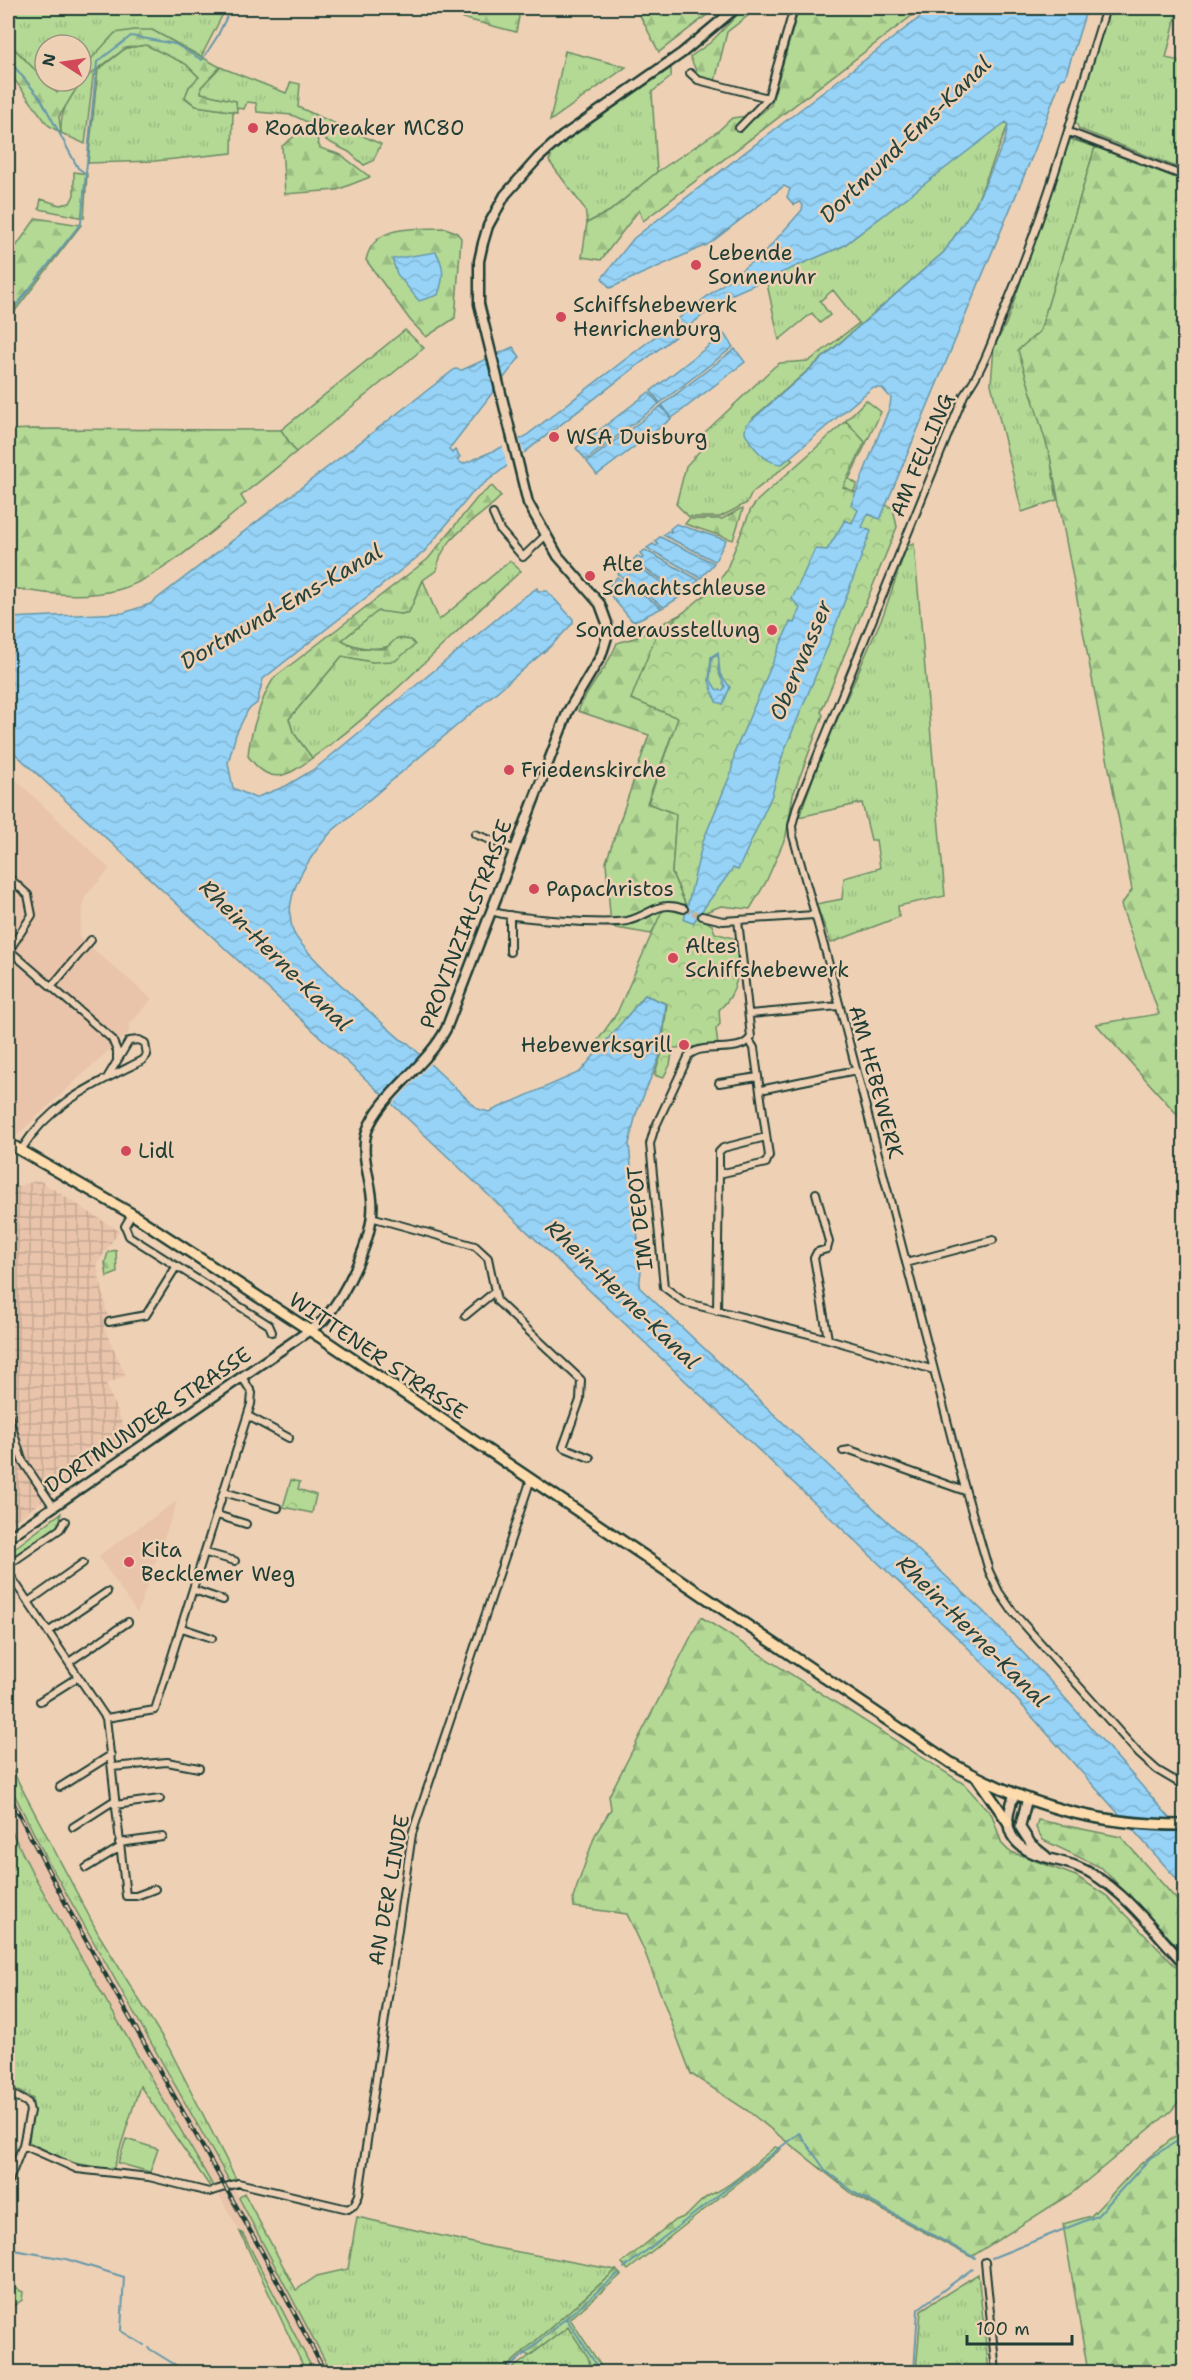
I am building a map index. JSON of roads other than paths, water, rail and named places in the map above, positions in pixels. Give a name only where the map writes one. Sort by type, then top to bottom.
[{"type":"main road","points":[[544,536],[528,504],[517,467],[479,304],[479,261],[488,226],[505,195],[517,179],[563,136],[682,53],[736,8]]},
{"type":"main road","name":"PROVINZIALSTRASSE","points":[[308,1330],[323,1321],[336,1306],[355,1268],[371,1217],[372,1202],[365,1140],[370,1125],[384,1105],[428,1057],[446,1029],[513,849],[568,711],[604,651],[608,632],[603,610],[544,536]]},
{"type":"main road","name":"WITTENER STRASSE","points":[[8,1143],[132,1214],[604,1528],[882,1718],[977,1777],[1014,1795],[1060,1811],[1109,1821],[1185,1825]]},
{"type":"main road","name":"DORTMUNDER STRASSE","points":[[8,1538],[308,1330]]},
{"type":"main road","points":[[977,1777],[1008,1821],[1012,1836],[1024,1849],[1086,1871],[1113,1889],[1185,1963]]},
{"type":"main road","points":[[1008,1821],[1014,1795]]},
{"type":"main road","points":[[1027,1800],[1020,1827],[1031,1844],[1046,1856]]},
{"type":"street","points":[[739,128],[768,98],[795,8]]},
{"type":"street","name":"AM FELLING","points":[[814,915],[791,830],[797,806],[891,580],[906,536],[964,395],[977,378],[1023,266],[1069,132],[1106,8]]},
{"type":"street","points":[[690,74],[698,81],[768,98]]},
{"type":"street","points":[[1069,132],[1185,176]]},
{"type":"street","points":[[493,514],[500,530],[523,557],[544,536]]},
{"type":"street","points":[[475,834],[513,849]]},
{"type":"street","points":[[8,876],[28,895],[32,915],[8,951],[112,1039],[117,1051],[116,1063]]},
{"type":"street","points":[[491,911],[510,915],[627,921],[666,905],[684,909]]},
{"type":"street","points":[[510,915],[510,952]]},
{"type":"street","points":[[702,916],[718,921],[814,915]]},
{"type":"street","name":"AM HEBEWERK","points":[[814,915],[965,1491],[989,1571],[999,1592],[1139,1754],[1157,1770],[1185,1786]]},
{"type":"street","points":[[719,1174],[766,1163],[770,1156],[754,1048],[749,1040],[752,1033],[738,920]]},
{"type":"street","points":[[52,986],[91,940]]},
{"type":"street","points":[[750,1014],[839,1006]]},
{"type":"street","name":"IM DEPOT","points":[[749,1040],[736,1046],[696,1049],[690,1055],[655,1127],[650,1144],[664,1287],[677,1300],[828,1339],[934,1370]]},
{"type":"street","points":[[21,1150],[30,1136],[61,1104],[143,1060],[147,1055],[145,1042],[129,1041],[107,1078]]},
{"type":"street","points":[[765,1089],[856,1070]]},
{"type":"street","points":[[719,1083],[758,1077]]},
{"type":"street","points":[[717,1311],[719,1152],[723,1148],[766,1137]]},
{"type":"street","points":[[816,1193],[829,1242],[827,1249],[817,1252],[814,1258],[828,1339]]},
{"type":"street","name":"WITTENER STRASSE","points":[[132,1214],[125,1226],[129,1236],[269,1325],[272,1332]]},
{"type":"street","points":[[371,1217],[475,1246],[488,1258],[492,1268],[493,1293],[497,1301],[581,1380],[580,1400],[563,1447],[590,1458]]},
{"type":"street","points":[[906,1263],[993,1240]]},
{"type":"street","points":[[109,1322],[146,1315],[176,1267]]},
{"type":"street","points":[[465,1316],[493,1293]]},
{"type":"street","points":[[106,1718],[155,1710],[248,1416],[252,1393],[242,1377]]},
{"type":"street","points":[[8,1413],[22,1460],[53,1506]]},
{"type":"street","points":[[248,1416],[289,1438]]},
{"type":"street","points":[[843,1451],[850,1450],[965,1491]]},
{"type":"street","name":"AN DER LINDE","points":[[23,2145],[77,2169],[149,2177],[209,2192],[238,2183],[348,2209],[354,2205],[359,2195],[412,1834],[531,1479]]},
{"type":"street","points":[[224,1492],[278,1509]]},
{"type":"street","points":[[217,1515],[246,1524]]},
{"type":"street","name":"DORTMUNDER STRASSE","points":[[8,1565],[60,1529],[65,1521]]},
{"type":"street","points":[[206,1553],[235,1562]]},
{"type":"street","points":[[28,1602],[83,1563]]},
{"type":"street","points":[[8,1572],[106,1718],[126,1896],[136,1896],[154,1889]]},
{"type":"street","points":[[194,1590],[223,1600]]},
{"type":"street","points":[[48,1632],[107,1592]]},
{"type":"street","points":[[69,1662],[128,1622]]},
{"type":"street","points":[[182,1628],[212,1638]]},
{"type":"street","points":[[40,1701],[78,1677]]},
{"type":"street","points":[[60,1787],[111,1755]]},
{"type":"street","points":[[112,1767],[167,1762],[199,1768]]},
{"type":"street","points":[[73,1827],[115,1802],[160,1799]]},
{"type":"street","points":[[86,1868],[119,1846],[163,1838]]},
{"type":"street","points":[[8,2092],[28,2103],[30,2111],[23,2145],[8,2183]]},
{"type":"street","points":[[985,2262],[996,2373]]},
{"type":"water","points":[[932,8],[1087,8],[1065,78],[1061,79],[1034,152],[881,517],[880,519],[868,514],[862,527],[871,531],[827,648],[783,754],[772,795],[738,870],[733,868],[693,923],[684,920],[703,841],[731,773],[735,751],[790,622],[794,623],[800,608],[792,599],[815,549],[827,550],[845,520],[852,523],[858,510],[851,505],[890,406],[891,398],[882,388],[872,388],[782,464],[770,461],[755,448],[745,432],[746,425],[944,252],[975,206],[1005,140],[1008,125],[1006,122],[843,246],[728,296],[473,492],[424,552],[263,679],[257,703],[248,710],[236,734],[228,763],[233,788],[255,798],[286,786],[316,768],[537,588],[538,591],[547,591],[573,619],[573,623],[552,645],[331,832],[306,865],[294,891],[290,917],[293,931],[309,953],[359,1002],[400,1039],[408,1043],[478,1109],[489,1112],[580,1072],[645,995],[666,1004],[659,1058],[636,1114],[629,1144],[641,1271],[639,1287],[985,1613],[1050,1681],[1184,1834],[1184,1887],[993,1673],[961,1641],[373,1086],[8,747],[8,618],[123,613],[150,604],[455,369],[462,370],[513,347],[520,357],[449,449],[452,453],[455,450],[460,457],[457,460],[463,464],[523,438],[766,251],[802,210],[803,205],[799,202],[794,205],[787,197],[790,189],[784,186],[709,244],[610,288],[602,278],[634,238]]},
{"type":"water","points":[[436,252],[443,273],[438,295],[419,301],[397,274],[392,259]]},
{"type":"water","points":[[724,334],[733,347],[660,403],[651,391]]},
{"type":"water","points":[[735,349],[745,362],[672,418],[662,405]]},
{"type":"water","points":[[649,392],[659,404],[586,460],[576,448]]},
{"type":"water","points":[[661,406],[671,419],[597,475],[587,462]]},
{"type":"water","points":[[676,524],[726,540],[715,561],[663,535],[668,531],[672,532],[670,529]]},
{"type":"water","points":[[660,537],[714,563],[701,578],[647,548],[653,544],[656,546],[658,544],[655,541]]},
{"type":"water","points":[[645,550],[699,580],[684,593],[632,561],[637,556],[643,558],[640,553]]},
{"type":"water","points":[[631,563],[683,595],[664,607],[618,574],[623,570],[629,571],[626,567]]},
{"type":"water","points":[[617,577],[662,608],[633,622],[606,590]]},
{"type":"water","points":[[718,652],[718,658],[716,655],[712,658],[710,679],[716,689],[722,691],[725,687],[718,671],[719,661],[720,674],[730,687],[723,704],[716,702],[709,681],[711,657]]},
{"type":"waterway","points":[[8,316],[81,223],[97,62],[131,36],[175,44],[202,60],[217,37],[231,8]]},
{"type":"waterway","points":[[8,59],[41,99],[78,168],[85,173]]},
{"type":"waterway","points":[[624,2268],[799,2133],[826,2171],[855,2193],[975,2258]]},
{"type":"waterway","points":[[992,2258],[1097,2216],[1150,2158],[1184,2137]]},
{"type":"waterway","points":[[8,2249],[66,2259],[124,2277],[121,2331],[144,2345]]},
{"type":"waterway","points":[[914,2372],[918,2309],[972,2269]]},
{"type":"waterway","points":[[601,2372],[566,2318],[618,2274]]},
{"type":"waterway","points":[[504,2372],[566,2318]]},
{"type":"waterway","points":[[148,2348],[187,2372]]},
{"type":"tunnel","points":[[684,909],[702,916]]},
{"type":"railway","points":[[8,1793],[70,1912],[261,2250],[325,2372]]},
{"type":"place","name":"Roadbreaker MC80","points":[[253,128]]},
{"type":"place","name":"Lebende Sonnenuhr","points":[[696,265]]},
{"type":"place","name":"Schiffshebewerk Henrichenburg","points":[[561,317]]},
{"type":"place","name":"WSA Duisburg","points":[[554,437]]},
{"type":"place","name":"Alte Schachtschleuse","points":[[590,576]]},
{"type":"place","name":"Sonderausstellung","points":[[772,630]]},
{"type":"place","name":"Friedenskirche","points":[[509,770]]},
{"type":"place","name":"Papachristos","points":[[534,889]]},
{"type":"place","name":"Altes Schiffshebewerk","points":[[673,958]]},
{"type":"place","name":"Hebewerksgrill","points":[[684,1045]]},
{"type":"place","name":"Lidl","points":[[126,1151]]},
{"type":"place","name":"Kita Becklemer Weg","points":[[129,1562]]},
{"type":"water label","name":"Dortmund-Ems-Kanal","points":[[905,139]]},
{"type":"water label","name":"Dortmund-Ems-Kanal","points":[[281,606]]},
{"type":"water label","name":"Oberwasser","points":[[800,660]]},
{"type":"water label","name":"Rhein-Herne-Kanal","points":[[276,955]]},
{"type":"water label","name":"Rhein-Herne-Kanal","points":[[623,1294]]},
{"type":"water label","name":"Rhein-Herne-Kanal","points":[[973,1631]]}]
